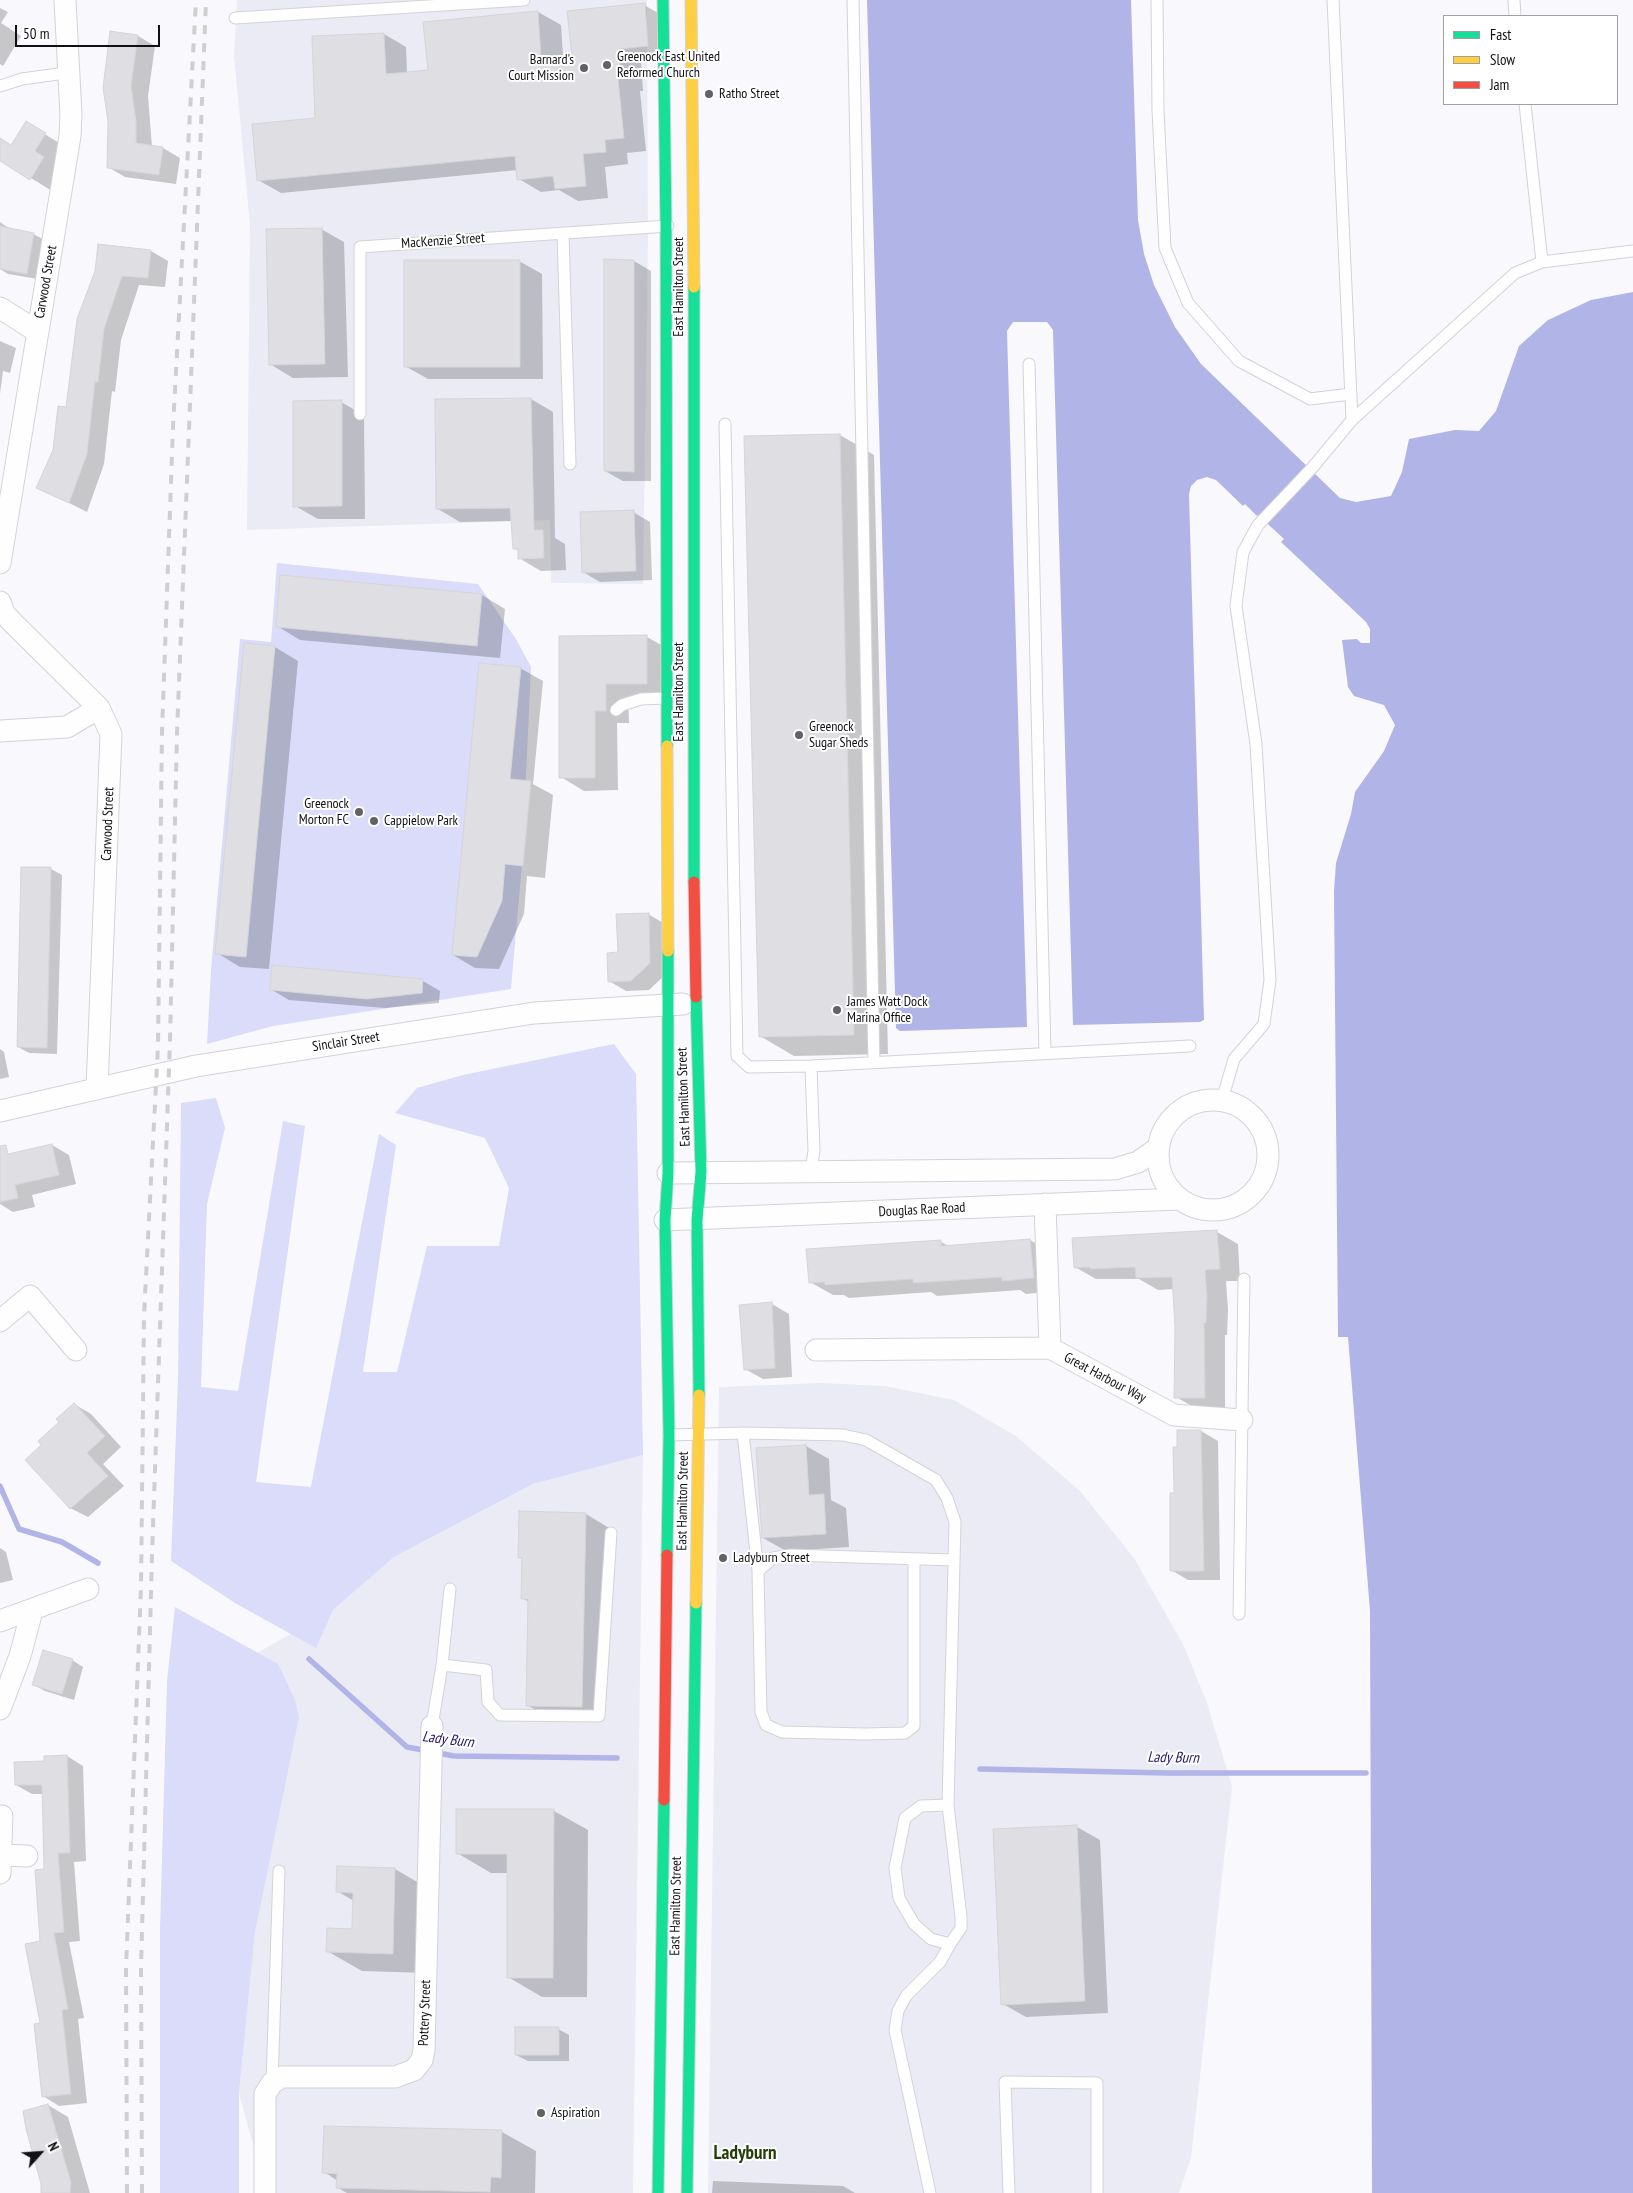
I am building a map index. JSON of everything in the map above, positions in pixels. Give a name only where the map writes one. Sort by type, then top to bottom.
[{"type":"highway","name":"East Hamilton Street","points":[[663,0],[680,226],[680,552],[666,698],[668,1172],[665,1220],[669,1435],[674,2101],[687,2193]]},
{"type":"highway","name":"East Hamilton Street","points":[[658,2193],[674,2101],[699,1433],[697,1220],[701,1172],[694,921],[680,552],[680,226],[691,0]]},
{"type":"street","name":"Carwood Street","points":[[0,563],[69,144],[71,115],[65,0]]},
{"type":"street","points":[[0,308],[38,332]]},
{"type":"street","name":"Carwood Street","points":[[0,602],[4,613],[13,623],[99,708],[111,734],[97,1089]]},
{"type":"street","points":[[0,731],[67,727],[99,708]]},
{"type":"street","name":"Sinclair Street","points":[[0,1111],[196,1066],[534,1013],[696,1004]]},
{"type":"street","points":[[1222,1100],[1246,1110],[1262,1129],[1269,1153],[1264,1178],[1249,1198],[1227,1210],[1202,1210],[1178,1199],[1161,1176],[1158,1148],[1165,1127],[1180,1110],[1200,1101],[1222,1100]]},
{"type":"street","points":[[668,1172],[1115,1169],[1138,1162],[1158,1148]]},
{"type":"street","name":"Douglas Rae Road","points":[[665,1220],[1178,1199]]},
{"type":"street","name":"Great Harbour Way","points":[[1045,1204],[1050,1348],[1174,1415],[1242,1420]]},
{"type":"street","points":[[0,1321],[30,1296],[76,1350]]},
{"type":"street","points":[[816,1350],[1050,1348]]},
{"type":"street","points":[[0,1621],[32,1611],[88,1589]]},
{"type":"street","points":[[0,1709],[20,1656],[32,1611]]},
{"type":"street","name":"Pottery Street","points":[[272,2083],[282,2077],[396,2077],[414,2070],[422,2060],[424,2050],[432,1726]]},
{"type":"street","points":[[2,1816],[1,1864],[27,1856]]},
{"type":"street","points":[[265,2193],[265,2094],[272,2083]]},
{"type":"lane","points":[[235,18],[524,0]]},
{"type":"lane","points":[[853,0],[874,1062]]},
{"type":"lane","points":[[1157,0],[1158,111],[1165,248],[1188,303],[1239,361],[1310,399],[1351,394]]},
{"type":"lane","points":[[1333,0],[1352,420]]},
{"type":"lane","points":[[1514,0],[1515,15]]},
{"type":"lane","points":[[0,86],[22,79],[69,74]]},
{"type":"lane","points":[[1525,105],[1542,262]]},
{"type":"lane","name":"MacKenzie Street","points":[[360,414],[360,247],[563,232],[680,226]]},
{"type":"lane","points":[[563,232],[570,464]]},
{"type":"lane","points":[[1222,1100],[1234,1058],[1264,1024],[1270,980],[1256,744],[1236,606],[1244,552],[1258,525],[1312,468],[1352,420],[1515,273],[1542,262],[1633,251]]},
{"type":"lane","points":[[1029,364],[1045,1053]]},
{"type":"lane","points":[[725,424],[737,1056],[749,1067],[810,1066],[1190,1046]]},
{"type":"lane","points":[[616,710],[622,705],[641,699],[666,698]]},
{"type":"lane","points":[[810,1066],[814,1151],[811,1170]]},
{"type":"lane","points":[[1239,1614],[1244,1279]]},
{"type":"lane","points":[[669,1435],[699,1433],[843,1435],[866,1440],[936,1480],[947,1498],[955,1522],[948,1805],[961,1928],[940,1962],[906,1996],[898,2011],[895,2030],[930,2193]]},
{"type":"lane","points":[[743,1433],[751,1522],[758,1572],[760,1712],[766,1725],[782,1732],[906,1733],[914,1726],[914,1558]]},
{"type":"lane","points":[[442,1665],[486,1670],[488,1702],[500,1715],[599,1716],[611,1533]]},
{"type":"lane","points":[[758,1572],[773,1558],[790,1555],[954,1560]]},
{"type":"lane","points":[[432,1726],[442,1665],[450,1589]]},
{"type":"lane","points":[[948,1805],[921,1806],[905,1818],[895,1868],[899,1898],[914,1924],[931,1939],[950,1944]]},
{"type":"lane","points":[[272,2083],[279,1871]]},
{"type":"lane","points":[[1008,2193],[1005,2082],[1097,2083],[1097,2193]]},
{"type":"shaded area","points":[[237,0],[647,0],[648,238],[643,584],[551,583],[550,520],[247,530],[250,225],[234,56]]},
{"type":"shaded area","name":"Cappielow Park","points":[[277,563],[478,584],[516,639],[531,667],[522,864],[511,989],[273,1026],[207,1044],[211,970],[240,639],[271,642]]},
{"type":"shaded area","points":[[614,1044],[636,1074],[643,1455],[533,1484],[394,1557],[333,1610],[316,1648],[235,1603],[171,1561],[178,1380],[181,1103],[216,1098],[225,1128],[207,1204],[201,1387],[238,1391],[283,1121],[305,1126],[256,1482],[311,1487],[379,1134],[396,1145],[363,1372],[397,1372],[427,1246],[499,1246],[509,1188],[485,1138],[395,1113],[417,1088],[463,1075]]},
{"type":"shaded area","points":[[820,1383],[885,1386],[954,1400],[1016,1436],[1080,1491],[1134,1558],[1184,1646],[1207,1703],[1232,1786],[1191,2158],[1179,2193],[708,2193],[719,1387]]},
{"type":"shaded area","points":[[643,1455],[633,2193],[266,2193],[239,2093],[255,1932],[257,1653],[333,1610],[394,1557],[533,1484]]},
{"type":"shaded area","points":[[175,1607],[278,1664],[295,1700],[299,1717],[255,1932],[239,2093],[239,2193],[160,2193],[160,1930],[167,1681]]},
{"type":"water","points":[[867,0],[1131,0],[1138,220],[1144,254],[1154,285],[1175,327],[1201,364],[1340,498],[1356,502],[1391,496],[1402,472],[1409,439],[1455,430],[1479,431],[1496,411],[1519,346],[1548,320],[1591,300],[1633,292],[1633,2193],[1372,2193],[1370,1611],[1348,1337],[1338,1337],[1334,891],[1336,863],[1351,814],[1355,792],[1384,751],[1395,725],[1384,705],[1354,696],[1348,687],[1342,640],[1357,639],[1361,643],[1370,643],[1370,629],[1366,622],[1281,542],[1284,539],[1245,504],[1243,506],[1216,480],[1207,477],[1197,480],[1191,486],[1189,494],[1204,1020],[1200,1022],[1073,1025],[1053,330],[1047,322],[1013,322],[1007,331],[1027,1027],[900,1031],[896,1028]]},
{"type":"building","points":[[645,3],[648,46],[619,49],[621,79],[618,79],[624,138],[605,140],[606,152],[583,154],[586,186],[555,189],[553,176],[517,180],[515,156],[257,181],[252,124],[315,118],[312,36],[384,33],[386,74],[428,70],[423,22],[538,11],[541,58],[572,56],[567,11]]},
{"type":"building","points":[[110,31],[138,35],[131,86],[136,121],[136,143],[163,147],[159,175],[107,168],[108,121],[103,88]]},
{"type":"building","points":[[26,121],[46,133],[35,151],[44,157],[30,180],[0,161],[0,138],[11,145]]},
{"type":"building","points":[[0,226],[34,233],[27,274],[0,269]]},
{"type":"building","points":[[322,228],[325,364],[269,365],[266,229]]},
{"type":"building","points":[[98,244],[151,250],[148,278],[122,276],[104,329],[98,382],[95,382],[87,454],[69,503],[36,488],[53,450],[58,406],[66,407],[77,319],[95,271]]},
{"type":"building","points":[[604,259],[634,260],[634,472],[604,471]]},
{"type":"building","points":[[404,260],[520,260],[520,367],[404,367]]},
{"type":"building","points":[[531,398],[534,530],[543,530],[544,558],[518,559],[518,549],[513,549],[510,508],[436,509],[435,399]]},
{"type":"building","points":[[342,400],[342,506],[293,507],[293,401]]},
{"type":"building","name":"Greenock Sugar Sheds","points":[[840,434],[854,1035],[759,1037],[744,436]]},
{"type":"building","points":[[634,510],[636,571],[582,573],[580,512]]},
{"type":"building","points":[[280,575],[482,594],[477,646],[276,627]]},
{"type":"building","points":[[647,635],[647,684],[606,684],[606,711],[595,711],[595,778],[559,778],[559,636]]},
{"type":"building","points":[[244,643],[275,646],[246,957],[215,954]]},
{"type":"building","points":[[479,663],[521,667],[510,779],[531,781],[523,866],[505,864],[502,901],[477,957],[452,955]]},
{"type":"building","points":[[21,867],[51,867],[47,1048],[17,1047]]},
{"type":"building","points":[[649,913],[650,963],[631,981],[608,982],[607,953],[618,952],[616,914]]},
{"type":"building","points":[[272,965],[423,979],[422,993],[367,999],[270,990]]},
{"type":"building","points":[[52,1144],[59,1175],[15,1185],[18,1198],[0,1202],[0,1146],[6,1145],[8,1154]]},
{"type":"building","points":[[1217,1230],[1220,1269],[1205,1270],[1207,1297],[1206,1323],[1204,1323],[1205,1398],[1174,1398],[1175,1327],[1172,1277],[1136,1278],[1135,1267],[1074,1268],[1072,1238]]},
{"type":"building","points":[[1030,1239],[1034,1278],[1002,1281],[1002,1277],[913,1283],[913,1279],[825,1285],[825,1282],[809,1283],[806,1249],[941,1240],[941,1246]]},
{"type":"building","points":[[772,1302],[775,1368],[744,1370],[739,1305]]},
{"type":"building","points":[[74,1403],[105,1436],[87,1453],[108,1476],[70,1509],[25,1460],[41,1445],[38,1441],[59,1422],[56,1419]]},
{"type":"building","points":[[1177,1430],[1201,1430],[1204,1571],[1170,1571],[1170,1493],[1174,1493],[1173,1447],[1177,1447]]},
{"type":"building","points":[[806,1445],[809,1495],[824,1494],[826,1534],[762,1538],[756,1448]]},
{"type":"building","points":[[519,1511],[586,1513],[582,1707],[526,1706],[528,1599],[521,1599],[522,1558],[518,1558]]},
{"type":"building","points":[[43,1650],[73,1659],[62,1694],[32,1685]]},
{"type":"building","points":[[67,1755],[70,1853],[58,1853],[64,1932],[54,1933],[68,2009],[62,2010],[71,2094],[42,2097],[34,2024],[40,2023],[25,1944],[40,1941],[35,1870],[44,1869],[42,1785],[15,1785],[14,1762],[44,1761],[44,1756]]},
{"type":"building","points":[[456,1809],[554,1809],[553,1978],[507,1978],[507,1854],[456,1854]]},
{"type":"building","points":[[1077,1825],[1085,2001],[1001,2005],[993,1829]]},
{"type":"building","points":[[337,1866],[395,1868],[393,1954],[326,1952],[327,1928],[352,1929],[353,1893],[336,1892]]},
{"type":"building","points":[[515,2027],[559,2027],[559,2055],[515,2055]]},
{"type":"building","points":[[48,2104],[71,2182],[70,2193],[41,2193],[41,2184],[23,2111]]},
{"type":"building","points":[[324,2126],[502,2130],[501,2178],[491,2177],[490,2192],[336,2188],[337,2174],[322,2173]]},
{"type":"waterway","name":"Lady Burn","points":[[0,1486],[19,1529],[62,1542],[98,1563]]},
{"type":"waterway","name":"Lady Burn","points":[[309,1659],[407,1747],[454,1756],[617,1758]]},
{"type":"waterway","name":"Lady Burn","points":[[980,1769],[1168,1773],[1366,1773]]},
{"type":"railway","points":[[127,2193],[126,1968],[141,1587],[144,1315],[158,1046],[162,732],[173,427],[196,0]]},
{"type":"railway","points":[[142,2193],[141,1969],[152,1555],[170,1040],[177,733],[206,0]]},
{"type":"traffic: fast","points":[[663,0],[666,227],[667,746]]},
{"type":"traffic: fast","points":[[694,287],[694,882]]},
{"type":"traffic: fast","points":[[667,1555],[669,1435],[665,1220],[668,1173],[668,951]]},
{"type":"traffic: fast","points":[[696,997],[701,1172],[697,1220],[699,1395]]},
{"type":"traffic: fast","points":[[687,2193],[696,1603]]},
{"type":"traffic: fast","points":[[658,2193],[664,1800]]},
{"type":"traffic: slow","points":[[691,0],[694,287]]},
{"type":"traffic: slow","points":[[667,746],[668,951]]},
{"type":"traffic: slow","points":[[696,1603],[699,1395]]},
{"type":"traffic: jam","points":[[694,882],[696,997]]},
{"type":"traffic: jam","points":[[664,1800],[667,1555]]},
{"type":"place","name":"Greenock East United Reformed Church","points":[[607,65]]},
{"type":"place","name":"Barnard's Court Mission","points":[[584,68]]},
{"type":"place","name":"Ratho Street","points":[[709,94]]},
{"type":"place","name":"Greenock Sugar Sheds","points":[[799,735]]},
{"type":"place","name":"Greenock Morton FC","points":[[359,812]]},
{"type":"place","name":"Cappielow Park","points":[[374,821]]},
{"type":"place","name":"James Watt Dock Marina Office","points":[[837,1010]]},
{"type":"place","name":"Ladyburn Street","points":[[723,1558]]},
{"type":"place","name":"Aspiration","points":[[541,2113]]},
{"type":"district","name":"Ladyburn","points":[[745,2154]]}]
